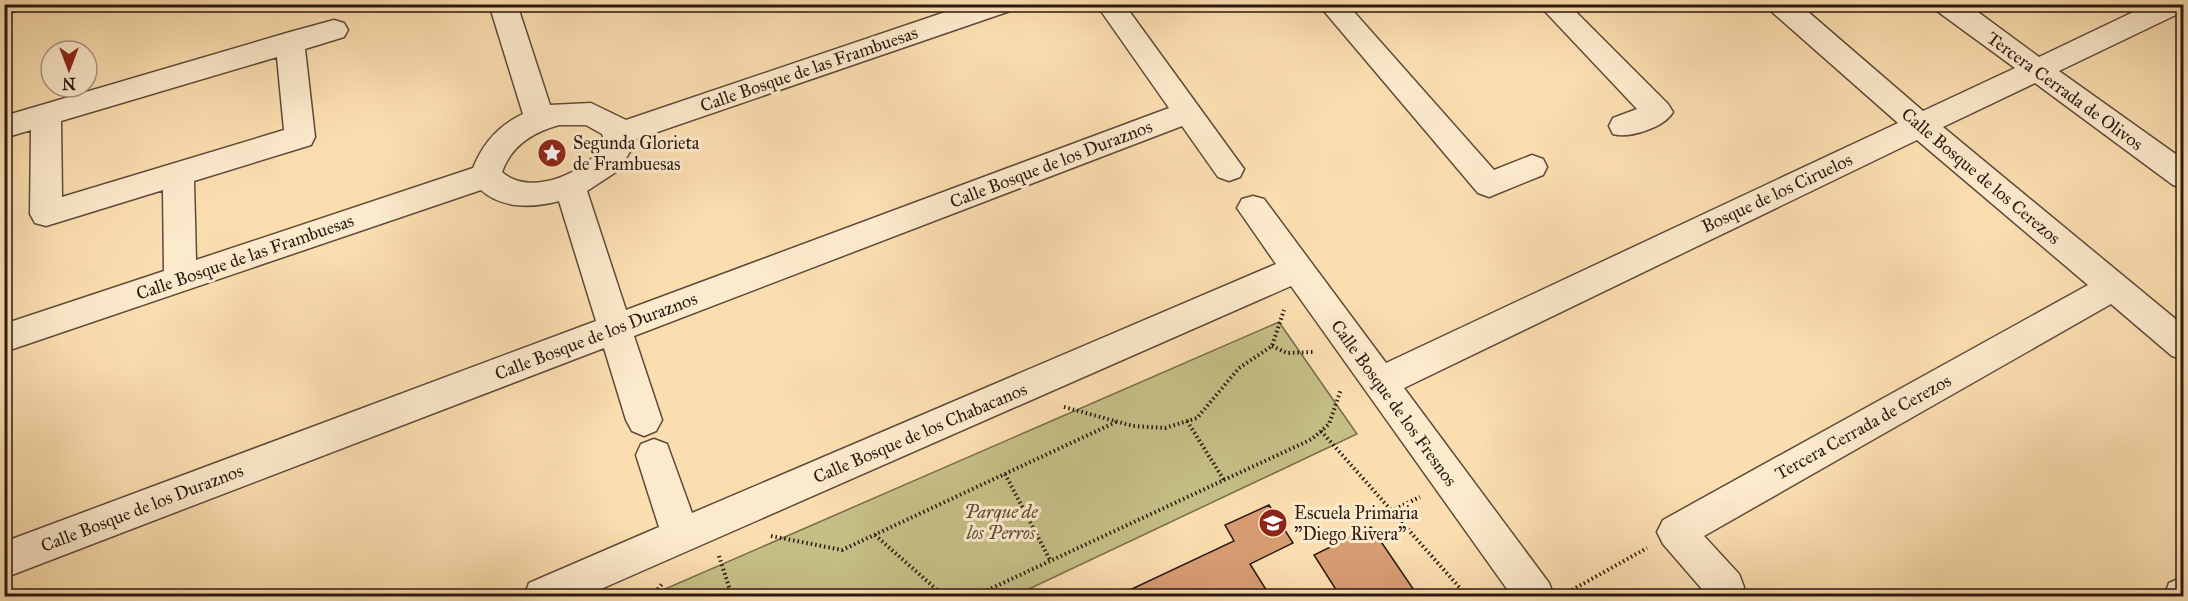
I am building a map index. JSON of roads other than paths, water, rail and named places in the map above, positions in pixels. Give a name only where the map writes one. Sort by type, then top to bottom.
[{"type":"street","points":[[503,4],[539,118]]},
{"type":"street","name":"Calle Bosque de las Frambuesas","points":[[617,134],[1000,4]]},
{"type":"street","points":[[1110,4],[1229,169]]},
{"type":"street","points":[[1331,4],[1489,185],[1532,167]]},
{"type":"street","points":[[1551,4],[1658,112],[1624,126]]},
{"type":"street","name":"Calle Bosque de los Cerezos","points":[[1780,4],[1920,125],[2184,346]]},
{"type":"street","name":"Tercera Cerrada de Olivos","points":[[1947,4],[2184,177]]},
{"type":"street","name":"Bosque de los Ciruelos","points":[[1379,383],[2175,4]]},
{"type":"street","points":[[4,127],[334,30]]},
{"type":"street","points":[[46,114],[46,214],[300,137],[290,42]]},
{"type":"street","name":"Calle Bosque de los Duraznos","points":[[4,560],[1188,112]]},
{"type":"street","points":[[559,114],[591,114],[615,127],[617,134],[620,143],[609,162],[586,180],[557,191],[523,193],[500,188],[485,176],[492,155],[510,134],[539,118],[559,114]]},
{"type":"street","points":[[178,174],[180,279]]},
{"type":"street","name":"Calle Bosque de las Frambuesas","points":[[4,338],[485,176]]},
{"type":"street","points":[[570,186],[644,420]]},
{"type":"street","name":"Calle Bosque de los Fresnos","points":[[1253,208],[1535,597]]},
{"type":"street","name":"Calle Bosque de los Chabacanos","points":[[543,597],[1297,269]]},
{"type":"street","name":"Tercera Cerrada de Cerezos","points":[[1725,587],[1676,532],[2113,287]]},
{"type":"street","points":[[654,454],[695,530]]},
{"type":"place","name":"Segunda Glorieta de Frambuesas","points":[[552,153]]},
{"type":"place","name":"Escuela Primaria \"Diego Rivera\"","points":[[1273,523]]},
{"type":"park label","name":"Parque de los Perros","points":[[1001,522]]}]
